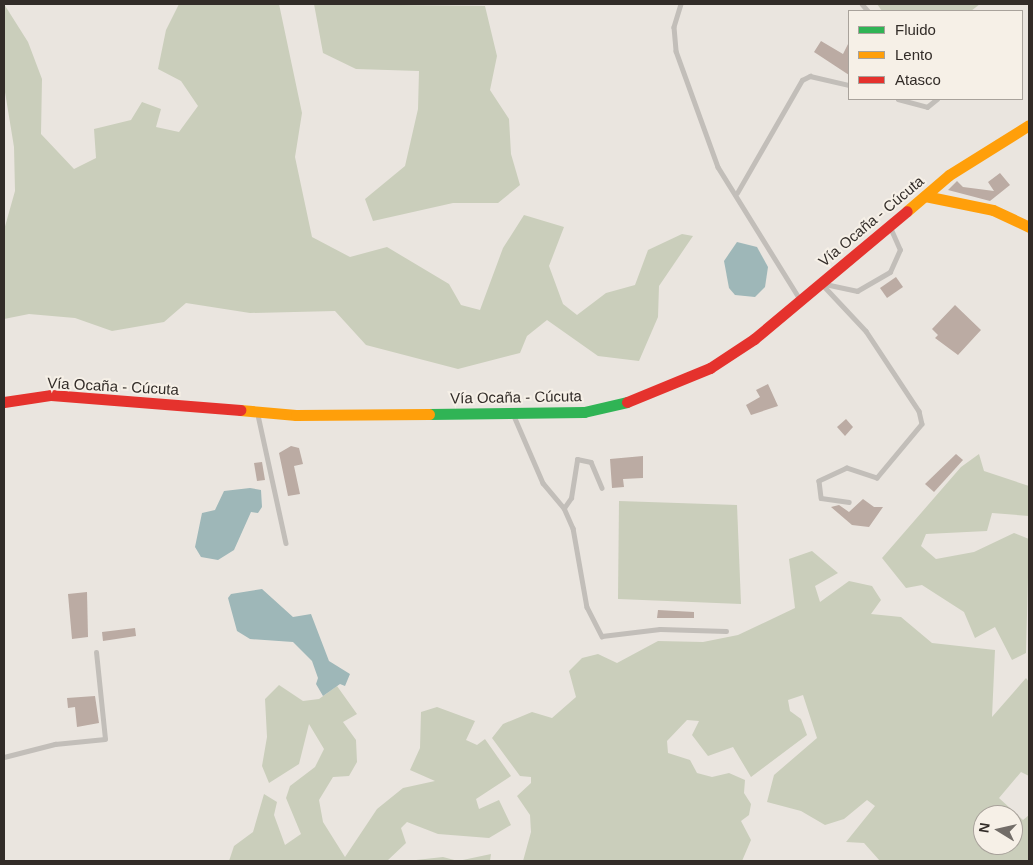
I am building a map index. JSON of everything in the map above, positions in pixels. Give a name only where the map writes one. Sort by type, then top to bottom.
[{"type":"main road","name":"Vía Ocaña - Cúcuta","points":[[4,402],[51,395],[296,415],[584,412],[672,387],[754,339],[975,156],[1029,125]]},
{"type":"main road","points":[[925,196],[993,210],[1029,227]]},
{"type":"lane","points":[[680,4],[674,27],[676,51],[718,167],[737,193],[801,300]]},
{"type":"lane","points":[[737,193],[802,80],[810,76],[848,85]]},
{"type":"lane","points":[[902,100],[927,107],[937,100]]},
{"type":"lane","points":[[822,283],[857,291],[890,272],[900,250],[889,227]]},
{"type":"lane","points":[[822,283],[866,332],[919,411],[922,424],[877,478],[847,468],[819,481],[821,498],[849,502]]},
{"type":"lane","points":[[258,411],[286,543]]},
{"type":"lane","points":[[512,413],[543,483],[564,508],[573,528],[587,607],[602,636],[614,638],[660,629],[726,631]]},
{"type":"lane","points":[[564,508],[570,498],[577,459],[591,462],[602,488]]},
{"type":"lane","points":[[4,757],[55,744],[105,739],[96,652]]},
{"type":"green space","points":[[4,4],[28,42],[42,79],[41,134],[74,169],[96,158],[94,129],[131,120],[142,102],[161,109],[156,127],[179,132],[198,106],[181,81],[158,69],[166,30],[179,4],[279,4],[302,113],[295,157],[312,237],[350,257],[387,247],[449,284],[461,305],[480,310],[503,248],[524,215],[564,227],[549,266],[563,304],[577,315],[606,293],[635,285],[648,250],[682,234],[693,236],[659,286],[658,317],[639,361],[598,356],[547,320],[527,336],[520,353],[458,369],[366,345],[335,311],[250,313],[186,303],[164,322],[112,331],[75,318],[29,314],[4,319],[4,230],[15,191],[14,147],[4,86]]},
{"type":"green space","points":[[314,4],[485,6],[497,56],[490,90],[509,119],[511,154],[520,185],[498,203],[453,203],[373,221],[365,199],[405,166],[418,109],[419,71],[356,69],[323,53]]},
{"type":"green space","points":[[877,4],[980,4],[972,10],[881,10]]},
{"type":"green space","points":[[979,454],[984,471],[1029,486],[1029,516],[992,513],[987,531],[926,534],[921,546],[936,559],[974,552],[1014,533],[1029,539],[1026,653],[1012,660],[995,627],[975,638],[964,612],[922,585],[906,588],[882,558],[961,467]]},
{"type":"green space","points":[[619,501],[737,505],[741,604],[618,599]]},
{"type":"green space","points":[[812,551],[838,573],[815,586],[820,602],[849,581],[872,586],[881,600],[871,614],[901,617],[932,643],[995,650],[992,717],[1026,678],[1029,682],[1029,776],[1021,772],[999,798],[1007,805],[973,805],[973,855],[1023,855],[1023,820],[1029,815],[1029,861],[880,861],[864,843],[846,842],[875,806],[867,800],[844,819],[825,825],[801,811],[767,802],[774,775],[817,738],[803,695],[788,700],[790,711],[801,719],[807,735],[751,777],[733,747],[708,756],[692,735],[699,721],[687,720],[667,741],[668,753],[690,760],[697,773],[712,777],[729,773],[745,780],[744,793],[751,804],[749,815],[741,821],[751,840],[742,861],[523,861],[531,832],[530,815],[517,796],[531,783],[531,777],[520,776],[492,738],[503,724],[532,712],[552,718],[576,697],[569,671],[582,658],[598,654],[617,663],[658,641],[703,642],[738,635],[795,608],[789,559]]},
{"type":"green space","points":[[279,685],[303,701],[319,699],[337,686],[357,714],[343,722],[356,740],[357,762],[349,776],[333,777],[319,800],[323,822],[345,857],[377,809],[403,788],[435,781],[410,770],[420,748],[421,712],[437,707],[475,721],[466,740],[477,745],[485,739],[511,776],[476,799],[479,809],[499,800],[511,825],[489,838],[438,834],[407,822],[401,828],[406,843],[387,861],[229,861],[234,846],[253,832],[264,794],[277,802],[274,815],[285,845],[301,834],[286,798],[290,786],[315,767],[324,749],[309,724],[299,764],[269,783],[262,766],[267,737],[265,699]]},
{"type":"green space","points":[[491,854],[490,861],[458,861]]},
{"type":"green space","points":[[443,857],[458,861],[407,861]]},
{"type":"water","points":[[737,242],[757,247],[768,267],[765,287],[755,297],[735,295],[729,288],[724,261]]},
{"type":"water","points":[[250,488],[261,490],[262,507],[258,513],[251,512],[234,550],[218,560],[201,557],[195,547],[202,513],[215,510],[224,491]]},
{"type":"water","points":[[262,589],[293,617],[311,614],[329,661],[350,674],[345,686],[340,684],[323,696],[316,684],[318,678],[312,661],[293,642],[250,639],[237,631],[228,598],[231,594]]},
{"type":"building","points":[[821,41],[843,54],[848,44],[848,74],[814,52]]},
{"type":"building","points":[[1000,173],[1010,185],[990,201],[948,190],[957,181],[963,187],[994,191],[988,182]]},
{"type":"building","points":[[896,277],[903,287],[887,298],[880,288]]},
{"type":"building","points":[[955,305],[981,330],[958,355],[935,338],[938,335],[932,329]]},
{"type":"building","points":[[768,384],[778,406],[751,415],[746,405],[760,397],[756,390]]},
{"type":"building","points":[[846,419],[853,427],[845,436],[837,427]]},
{"type":"building","points":[[291,446],[299,448],[303,464],[294,466],[300,494],[288,496],[279,453]]},
{"type":"building","points":[[956,454],[963,460],[934,492],[925,484]]},
{"type":"building","points":[[643,456],[643,478],[623,479],[624,487],[612,488],[610,459]]},
{"type":"building","points":[[262,462],[265,480],[257,481],[254,463]]},
{"type":"building","points":[[863,499],[874,507],[883,507],[869,527],[852,525],[831,507],[839,505],[849,512]]},
{"type":"building","points":[[87,592],[88,637],[72,639],[68,594]]},
{"type":"building","points":[[658,610],[694,612],[694,618],[657,618]]},
{"type":"building","points":[[135,628],[136,636],[103,641],[102,632]]},
{"type":"building","points":[[95,696],[99,723],[77,727],[75,707],[68,708],[67,698]]},
{"type":"traffic: fast","points":[[429,414],[584,412],[627,402]]},
{"type":"traffic: slow","points":[[907,211],[949,175],[1029,125]]},
{"type":"traffic: slow","points":[[925,196],[993,210],[1029,227]]},
{"type":"traffic: slow","points":[[240,410],[296,415],[429,414]]},
{"type":"traffic: jam","points":[[627,402],[710,368],[754,339],[907,211]]},
{"type":"traffic: jam","points":[[4,402],[51,395],[240,410]]}]
